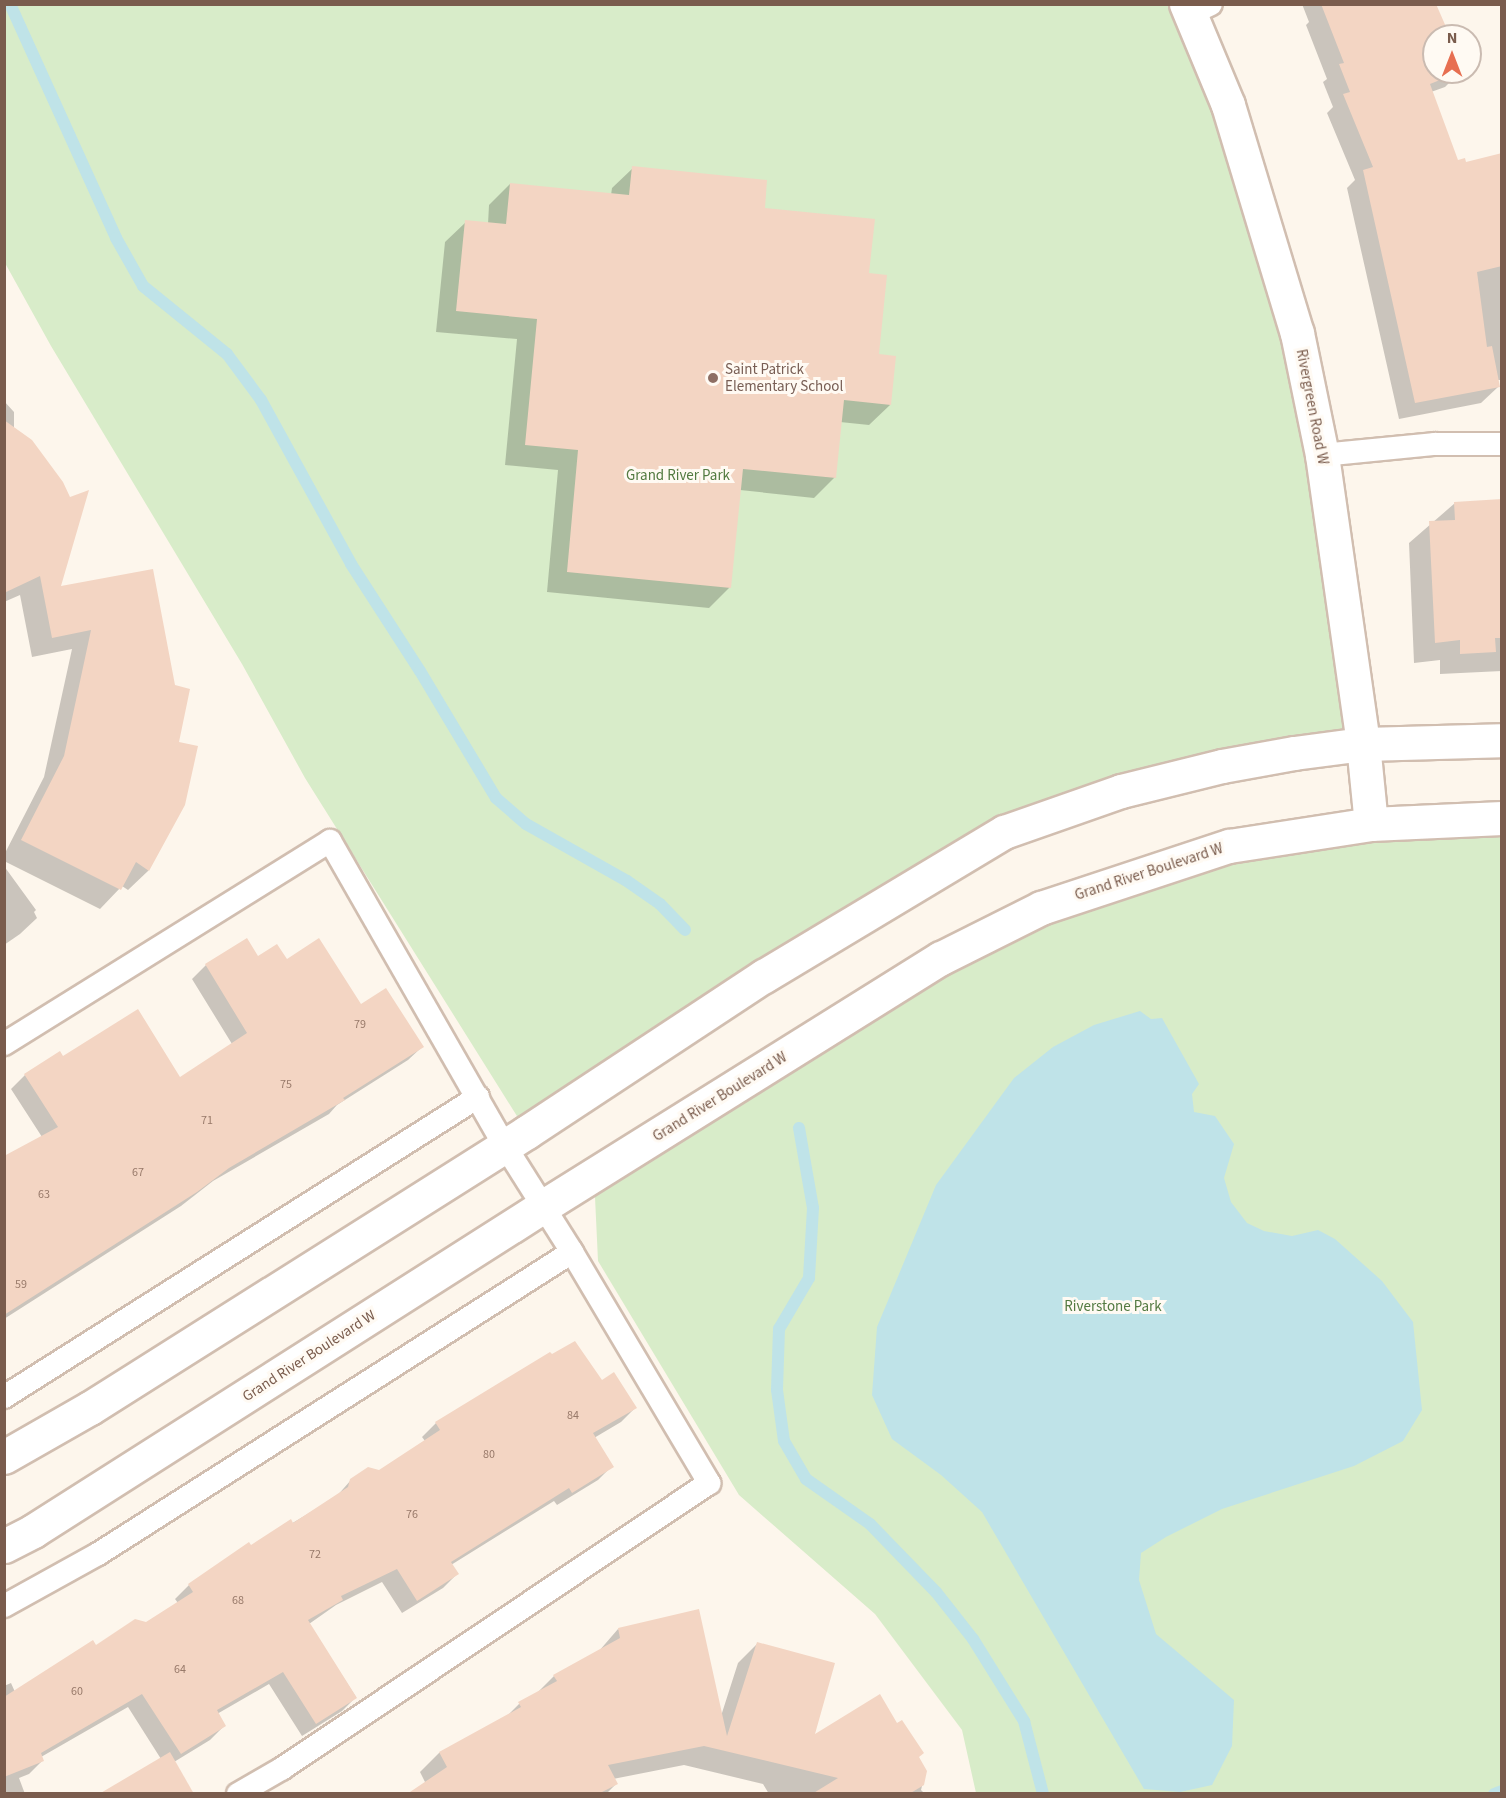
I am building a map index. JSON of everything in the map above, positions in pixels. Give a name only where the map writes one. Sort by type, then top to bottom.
[{"type":"street","name":"Rivergreen Road W","points":[[1196,8],[1297,333],[1322,455],[1371,824]]},
{"type":"street","points":[[4,1457],[90,1408],[505,1146],[764,976],[1004,832],[1122,791],[1222,766],[1362,744],[1502,740]]},
{"type":"street","name":"Grand River Boulevard W","points":[[4,1546],[33,1531],[542,1207],[941,958],[1041,908],[1229,846],[1371,824],[1466,817],[1502,818]]},
{"type":"lane","points":[[1322,455],[1434,444],[1502,444]]},
{"type":"lane","points":[[4,1044],[330,841],[505,1146],[572,1252],[709,1484],[283,1768],[238,1794]]},
{"type":"lane","points":[[4,1397],[478,1097]]},
{"type":"lane","points":[[4,1606],[98,1554],[572,1252]]},
{"type":"green space","name":"Grand River Park","points":[[4,5],[1186,5],[1297,333],[1363,744],[1004,832],[527,1132],[305,778],[242,664],[51,346],[5,263]]},
{"type":"green space","name":"Riverstone Park","points":[[1501,822],[1501,1793],[976,1793],[962,1730],[875,1614],[739,1495],[598,1261],[594,1176],[941,958],[1229,846]]},
{"type":"water","points":[[1140,1011],[1151,1019],[1162,1018],[1199,1084],[1192,1094],[1194,1112],[1215,1116],[1234,1144],[1224,1178],[1231,1202],[1247,1223],[1264,1231],[1292,1236],[1318,1230],[1335,1239],[1382,1281],[1413,1322],[1422,1410],[1403,1441],[1354,1466],[1222,1509],[1166,1537],[1141,1553],[1139,1580],[1156,1634],[1234,1700],[1232,1746],[1212,1785],[1180,1792],[1144,1789],[982,1512],[941,1475],[892,1439],[872,1395],[877,1327],[936,1185],[1014,1078],[1053,1047],[1094,1025]]},
{"type":"building","points":[[1321,4],[1436,4],[1445,24],[1422,24],[1422,84],[1430,84],[1458,160],[1465,158],[1466,162],[1502,153],[1502,266],[1477,272],[1487,347],[1492,346],[1500,387],[1415,403],[1363,170],[1373,167],[1343,94],[1350,92],[1339,64],[1344,63]]},
{"type":"building","name":"Saint Patrick Elementary School","points":[[632,166],[767,180],[765,208],[875,219],[869,273],[887,275],[879,354],[896,356],[891,405],[844,400],[836,478],[743,469],[731,588],[567,572],[578,450],[525,445],[537,319],[456,311],[465,220],[506,224],[510,183],[629,195]]},
{"type":"building","points":[[4,420],[32,440],[63,482],[70,497],[89,490],[61,586],[153,569],[175,685],[190,689],[179,742],[198,746],[185,805],[149,871],[136,862],[121,890],[21,840],[64,756],[91,630],[52,638],[40,576],[4,593]]},
{"type":"building","points":[[1502,499],[1502,638],[1495,638],[1496,652],[1460,654],[1460,640],[1435,643],[1429,521],[1455,520],[1454,502]]},
{"type":"building","points":[[247,938],[258,956],[277,944],[287,959],[319,938],[361,1004],[386,988],[424,1047],[343,1098],[345,1100],[229,1168],[197,1192],[4,1315],[4,1156],[58,1127],[24,1074],[60,1051],[63,1056],[138,1009],[180,1077],[247,1033],[205,964]]},
{"type":"building","points":[[575,1341],[602,1380],[614,1372],[637,1408],[593,1433],[614,1467],[572,1493],[569,1488],[451,1562],[459,1574],[417,1601],[397,1569],[341,1596],[343,1600],[308,1620],[357,1698],[316,1724],[283,1672],[217,1710],[226,1726],[181,1754],[142,1694],[41,1753],[44,1761],[4,1777],[4,1697],[93,1640],[96,1645],[135,1619],[146,1622],[193,1592],[188,1584],[249,1542],[251,1545],[291,1519],[293,1523],[348,1487],[350,1479],[368,1467],[379,1470],[440,1430],[435,1422],[550,1352],[552,1354]]},
{"type":"building","points":[[699,1609],[727,1736],[757,1642],[835,1663],[815,1734],[880,1694],[897,1723],[902,1720],[924,1753],[919,1757],[927,1771],[924,1785],[909,1794],[812,1794],[838,1778],[704,1746],[608,1765],[618,1784],[598,1794],[407,1794],[447,1767],[439,1752],[521,1707],[518,1702],[557,1681],[553,1675],[620,1638],[618,1628]]},
{"type":"building","points":[[170,1752],[194,1794],[99,1794]]},
{"type":"waterway","points":[[10,4],[116,238],[143,286],[227,354],[261,400],[351,564],[420,671],[496,798],[526,824],[627,881],[660,904],[685,930]]},
{"type":"waterway","points":[[799,1128],[813,1208],[809,1278],[779,1329],[777,1390],[784,1441],[806,1479],[870,1524],[936,1592],[973,1639],[1024,1721],[1043,1794]]},
{"type":"waterway","points":[[1494,1794],[1502,1791]]},
{"type":"place","name":"Saint Patrick Elementary School","points":[[713,378]]}]
